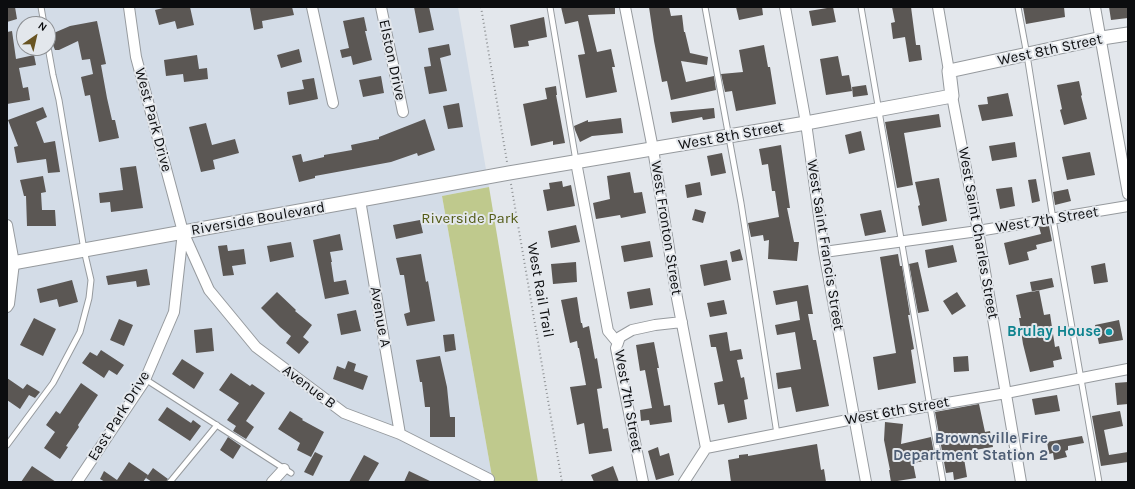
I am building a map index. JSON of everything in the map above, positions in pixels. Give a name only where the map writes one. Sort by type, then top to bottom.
[{"type":"street","name":"West Park Drive","points":[[129,7],[136,57],[183,232]]},
{"type":"street","points":[[312,7],[333,103]]},
{"type":"street","name":"Elston Drive","points":[[381,7],[403,112]]},
{"type":"street","name":"West Fronton Street","points":[[625,7],[654,149],[682,322],[706,448]]},
{"type":"street","name":"West Saint Francis Street","points":[[785,7],[806,123],[824,252],[866,482]]},
{"type":"street","name":"West Saint Charles Street","points":[[938,7],[952,96],[978,231],[1021,482]]},
{"type":"street","points":[[1095,7],[1102,38],[1128,194]]},
{"type":"street","name":"West 8th Street","points":[[949,71],[1102,38],[1128,34]]},
{"type":"street","name":"West 8th Street","points":[[509,173],[806,123],[952,96]]},
{"type":"street","points":[[576,162],[608,331],[618,343]]},
{"type":"street","name":"Riverside Boulevard","points":[[10,263],[509,173]]},
{"type":"street","name":"Avenue A","points":[[360,200],[400,434]]},
{"type":"street","name":"West 7th Street","points":[[824,252],[978,231],[1128,206]]},
{"type":"street","points":[[7,225],[10,263],[9,304],[7,307]]},
{"type":"street","name":"East Park Drive","points":[[77,482],[145,379],[174,312],[183,232]]},
{"type":"street","name":"Avenue B","points":[[183,232],[209,290],[256,347],[344,413],[400,434],[489,479]]},
{"type":"street","name":"West 7th Street","points":[[642,482],[616,348],[620,337],[632,330],[655,324],[682,322]]},
{"type":"street","name":"West 6th Street","points":[[706,448],[854,419],[1128,369]]},
{"type":"street","points":[[684,482],[706,448]]},
{"type":"street","points":[[272,482],[287,471]]},
{"type":"lane","points":[[550,7],[576,162]]},
{"type":"lane","points":[[705,7],[741,203],[778,434]]},
{"type":"lane","points":[[861,7],[944,482]]},
{"type":"lane","points":[[1018,7],[1080,378],[1099,482]]},
{"type":"lane","points":[[7,445],[53,383],[80,332],[90,298],[91,280],[84,250],[61,107],[50,56]]},
{"type":"lane","points":[[145,379],[287,471]]},
{"type":"lane","points":[[170,482],[217,425]]},
{"type":"path","name":"West Rail Trail","points":[[481,7],[562,482]]},
{"type":"shaded area","points":[[7,7],[458,7],[489,187],[442,196],[493,482],[7,482]]},
{"type":"green space","name":"Riverside Park","points":[[489,187],[538,482],[493,482],[442,196]]},
{"type":"building","points":[[7,7],[15,7],[16,19],[7,22]]},
{"type":"building","points":[[167,7],[190,7],[194,25],[177,29],[175,21],[159,25],[155,10]]},
{"type":"building","points":[[292,7],[294,15],[262,21],[263,28],[254,30],[250,8]]},
{"type":"building","points":[[414,7],[429,7],[434,30],[419,33]]},
{"type":"building","points":[[561,7],[615,7],[615,14],[588,15],[597,52],[611,49],[615,67],[612,67],[617,92],[586,98],[578,55],[585,54],[578,21],[565,24]]},
{"type":"building","points":[[649,7],[669,7],[671,16],[682,15],[684,32],[690,53],[708,57],[707,65],[681,61],[686,82],[714,76],[716,90],[671,100],[667,81],[662,82]]},
{"type":"building","points":[[736,7],[762,7],[763,15],[739,20]]},
{"type":"building","points":[[833,7],[836,22],[812,26],[809,11]]},
{"type":"building","points":[[892,7],[911,7],[916,45],[920,45],[922,60],[909,62],[905,37],[893,39],[891,23],[895,22]]},
{"type":"building","points":[[1023,7],[1064,7],[1065,17],[1026,24]]},
{"type":"building","points":[[1109,7],[1128,7],[1128,18],[1111,20]]},
{"type":"building","points":[[364,17],[367,31],[365,31],[372,60],[353,65],[351,56],[342,58],[340,50],[349,48],[343,21]]},
{"type":"building","points":[[544,17],[547,37],[528,41],[529,46],[514,48],[510,25]]},
{"type":"building","points":[[97,21],[106,64],[101,65],[107,98],[112,120],[115,120],[119,138],[99,142],[90,95],[85,96],[81,77],[93,74],[90,59],[82,60],[78,41],[56,50],[56,32],[70,26]]},
{"type":"building","points":[[12,31],[16,59],[34,56],[36,65],[19,68],[23,88],[28,87],[30,100],[7,104],[7,32]]},
{"type":"building","points":[[449,44],[451,55],[440,58],[447,91],[429,94],[424,67],[431,66],[428,48]]},
{"type":"building","points":[[764,45],[768,67],[770,67],[776,104],[736,111],[732,91],[725,92],[721,74],[743,72],[739,50]]},
{"type":"building","points":[[299,49],[302,62],[281,68],[277,55]]},
{"type":"building","points":[[197,55],[199,69],[207,68],[208,79],[184,82],[183,74],[166,76],[164,60]]},
{"type":"building","points":[[838,56],[842,76],[849,75],[852,91],[826,95],[820,59]]},
{"type":"building","points":[[381,76],[384,93],[363,97],[359,80]]},
{"type":"building","points":[[314,78],[318,99],[289,105],[287,92],[304,89],[302,80]]},
{"type":"building","points":[[1079,81],[1087,119],[1064,125],[1060,110],[1062,109],[1057,85]]},
{"type":"building","points":[[866,85],[868,95],[853,97],[852,87]]},
{"type":"building","points":[[556,86],[556,95],[565,143],[553,145],[553,141],[531,146],[523,104],[547,99],[545,88]]},
{"type":"building","points":[[1008,93],[1013,116],[982,121],[978,105],[988,104],[987,97]]},
{"type":"building","points":[[459,103],[463,127],[448,129],[443,106]]},
{"type":"building","points":[[43,107],[47,117],[36,122],[44,143],[55,141],[60,172],[48,173],[46,159],[17,163],[14,147],[18,146],[8,120]]},
{"type":"building","points":[[714,108],[715,118],[703,120],[702,117],[672,123],[670,112]]},
{"type":"building","points":[[939,114],[941,127],[904,133],[913,185],[897,188],[885,122]]},
{"type":"building","points":[[621,118],[623,133],[592,136],[580,142],[574,126],[588,120],[588,122]]},
{"type":"building","points":[[425,119],[435,150],[418,156],[417,153],[391,162],[315,176],[315,178],[299,182],[292,156],[301,154],[303,162],[324,157],[324,155],[352,150],[351,145],[379,139],[379,137]]},
{"type":"building","points":[[206,123],[212,145],[235,139],[239,153],[213,160],[215,169],[201,172],[189,127]]},
{"type":"building","points":[[861,131],[865,150],[849,154],[845,135]]},
{"type":"building","points":[[1015,142],[1017,157],[992,161],[989,146]]},
{"type":"building","points":[[781,145],[790,208],[787,208],[794,242],[799,242],[797,261],[768,259],[769,240],[764,241],[763,235],[751,237],[748,223],[779,217],[775,191],[772,191],[768,164],[762,165],[759,149]]},
{"type":"building","points":[[1090,152],[1095,175],[1067,180],[1062,157]]},
{"type":"building","points":[[722,153],[726,173],[711,176],[707,156]]},
{"type":"building","points":[[136,166],[143,208],[111,212],[110,202],[100,203],[99,193],[123,190],[120,168]]},
{"type":"building","points":[[630,172],[634,193],[642,192],[646,213],[621,218],[620,215],[596,219],[593,203],[610,199],[607,176]]},
{"type":"building","points":[[43,176],[46,192],[41,193],[42,210],[55,210],[56,226],[27,226],[26,196],[24,196],[20,180]]},
{"type":"building","points":[[939,178],[947,221],[922,226],[918,206],[920,205],[915,182]]},
{"type":"building","points":[[1036,179],[1040,201],[1032,203],[1028,180]]},
{"type":"building","points":[[562,181],[563,187],[571,185],[575,206],[547,211],[543,190],[550,189],[549,183]]},
{"type":"building","points":[[700,182],[702,195],[687,198],[685,185]]},
{"type":"building","points":[[1012,187],[1015,206],[1000,209],[996,189]]},
{"type":"building","points":[[1068,189],[1071,201],[1055,205],[1053,192]]},
{"type":"building","points":[[695,209],[706,212],[703,223],[692,220]]},
{"type":"building","points":[[881,210],[886,232],[865,236],[860,214]]},
{"type":"building","points":[[420,220],[423,233],[396,239],[393,225]]},
{"type":"building","points":[[576,225],[580,242],[551,248],[548,231]]},
{"type":"building","points":[[1049,226],[1052,241],[1036,245],[1037,249],[1027,252],[1029,260],[1009,265],[1004,243],[1041,234],[1039,227]]},
{"type":"building","points":[[340,234],[343,250],[330,252],[334,282],[346,280],[349,294],[325,299],[313,240]]},
{"type":"building","points":[[650,241],[653,257],[624,262],[621,246]]},
{"type":"building","points":[[291,242],[294,257],[270,262],[267,246]]},
{"type":"building","points":[[227,245],[228,251],[244,249],[246,264],[232,266],[234,275],[223,276],[218,246]]},
{"type":"building","points":[[953,245],[957,262],[928,268],[925,250]]},
{"type":"building","points":[[740,249],[743,260],[732,262],[730,252]]},
{"type":"building","points":[[421,254],[426,282],[428,281],[435,321],[407,326],[404,314],[410,312],[404,275],[400,275],[396,258]]},
{"type":"building","points":[[898,254],[900,266],[902,266],[910,315],[908,315],[914,349],[911,350],[916,383],[878,390],[873,357],[896,353],[880,257]]},
{"type":"building","points":[[727,260],[731,280],[704,286],[700,265]]},
{"type":"building","points":[[576,262],[577,282],[553,284],[551,264]]},
{"type":"building","points":[[918,262],[929,311],[918,313],[909,264]]},
{"type":"building","points":[[1105,263],[1108,282],[1094,284],[1091,266]]},
{"type":"building","points":[[147,269],[150,285],[137,287],[136,281],[108,285],[106,276]]},
{"type":"building","points":[[1052,278],[1054,287],[1032,292],[1030,282]]},
{"type":"building","points":[[72,280],[78,302],[59,307],[57,299],[40,303],[37,289]]},
{"type":"building","points":[[808,285],[813,314],[808,314],[813,340],[816,340],[829,406],[796,412],[791,387],[778,389],[776,373],[801,369],[795,332],[777,335],[775,325],[800,320],[797,301],[776,305],[773,291]]},
{"type":"building","points":[[650,288],[653,305],[630,309],[627,292]]},
{"type":"building","points":[[1039,290],[1044,315],[1050,314],[1055,347],[1059,346],[1062,359],[1053,361],[1054,367],[1030,372],[1023,344],[1019,318],[1021,318],[1016,295]]},
{"type":"building","points":[[277,292],[296,310],[295,311],[312,325],[303,337],[309,342],[299,354],[286,343],[291,336],[261,308]]},
{"type":"building","points":[[957,292],[966,306],[952,315],[943,301]]},
{"type":"building","points":[[577,297],[581,323],[583,328],[589,326],[595,359],[597,358],[602,388],[597,389],[603,429],[608,428],[612,451],[589,454],[584,423],[577,425],[570,387],[586,385],[577,341],[570,343],[561,300]]},
{"type":"building","points":[[724,300],[727,314],[710,317],[707,303]]},
{"type":"building","points":[[356,310],[361,331],[341,335],[337,314]]},
{"type":"building","points":[[34,318],[56,329],[43,356],[20,345]]},
{"type":"building","points":[[119,319],[133,325],[124,346],[110,340]]},
{"type":"building","name":"Brulay House","points":[[1119,320],[1123,340],[1099,344],[1095,325]]},
{"type":"building","points":[[212,328],[214,351],[196,353],[194,330]]},
{"type":"building","points":[[727,332],[730,351],[741,349],[743,359],[737,360],[741,378],[744,377],[748,399],[744,400],[747,419],[728,423],[724,404],[718,405],[714,383],[723,381],[716,347],[711,347],[709,335]]},
{"type":"building","points":[[454,334],[456,350],[445,352],[443,335]]},
{"type":"building","points":[[654,342],[664,406],[670,405],[672,422],[650,425],[649,420],[641,421],[640,410],[652,408],[645,370],[640,371],[636,345]]},
{"type":"building","points":[[101,350],[124,365],[117,375],[109,370],[104,378],[82,363],[90,352],[97,356]]},
{"type":"building","points":[[440,356],[447,387],[450,417],[455,417],[455,437],[430,437],[430,407],[425,407],[422,382],[420,382],[416,360]]},
{"type":"building","points":[[968,356],[969,371],[954,372],[953,357]]},
{"type":"building","points":[[182,359],[204,373],[194,389],[172,374]]},
{"type":"building","points":[[348,361],[356,364],[354,371],[368,376],[363,390],[333,379],[337,366],[345,369]]},
{"type":"building","points":[[231,373],[250,386],[252,384],[265,393],[246,421],[254,427],[246,439],[233,431],[236,426],[227,420],[239,403],[219,390]]},
{"type":"building","points":[[7,378],[23,389],[27,384],[40,392],[35,398],[29,395],[20,409],[7,400]]},
{"type":"building","points":[[1128,382],[1128,404],[1117,405],[1115,383]]},
{"type":"building","points":[[81,383],[98,395],[78,425],[79,427],[66,446],[68,447],[60,459],[44,448],[55,432],[46,425],[56,411],[60,414]]},
{"type":"building","points":[[1057,395],[1060,411],[1035,415],[1032,399]]},
{"type":"building","points":[[979,404],[985,432],[990,431],[993,447],[963,452],[967,477],[954,480],[953,472],[946,473],[935,412]]},
{"type":"building","points":[[167,407],[191,423],[193,420],[201,426],[190,441],[158,420]]},
{"type":"building","points":[[290,411],[303,419],[302,420],[324,432],[311,457],[297,450],[300,443],[278,429]]},
{"type":"building","points":[[1120,411],[1123,426],[1104,430],[1109,455],[1128,452],[1128,462],[1101,466],[1092,416]]},
{"type":"building","points":[[885,422],[903,424],[901,444],[931,437],[935,459],[913,463],[916,478],[891,482],[884,440]]},
{"type":"building","name":"Brownsville Fire Department Station 2","points":[[1082,436],[1084,443],[1068,446],[1068,450],[1065,451],[1067,457],[1054,460],[1053,453],[1049,454],[1047,442]]},
{"type":"building","points":[[228,437],[241,446],[233,459],[220,450]]},
{"type":"building","points":[[817,444],[821,470],[824,469],[826,482],[731,482],[728,460],[739,458],[739,455],[748,454],[748,456]]},
{"type":"building","points":[[658,447],[660,456],[669,453],[674,475],[656,480],[648,451]]},
{"type":"building","points":[[315,452],[323,456],[313,476],[304,472]]},
{"type":"building","points":[[364,455],[379,463],[368,482],[349,482]]},
{"type":"building","points":[[129,462],[148,475],[143,482],[105,482],[100,479],[104,471],[117,480]]},
{"type":"building","points":[[32,466],[56,482],[21,482]]},
{"type":"building","points":[[613,466],[619,482],[594,482],[591,475]]},
{"type":"building","points":[[153,468],[168,479],[166,482],[152,482],[146,478]]},
{"type":"building","points":[[409,471],[432,482],[404,482]]},
{"type":"place","name":"Brulay House","points":[[1109,332]]},
{"type":"place","name":"Brownsville Fire Department Station 2","points":[[1056,448]]}]
